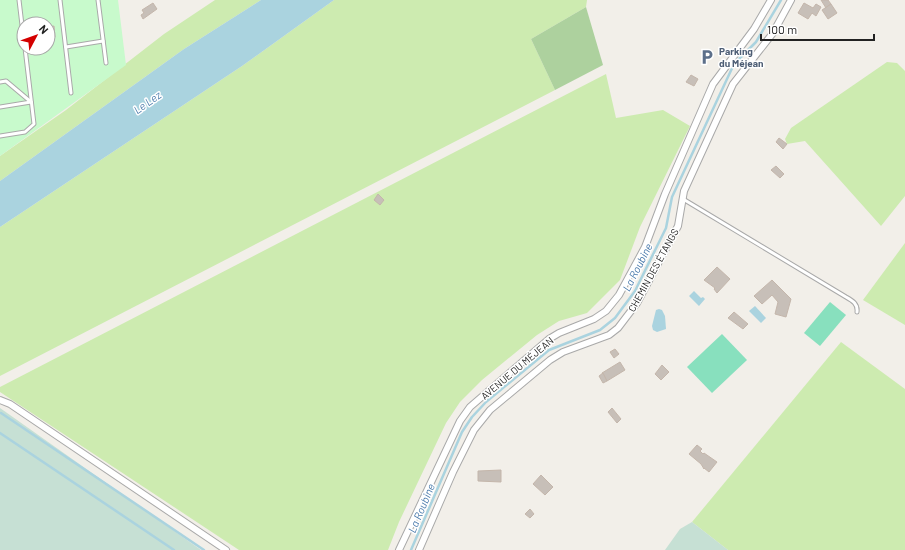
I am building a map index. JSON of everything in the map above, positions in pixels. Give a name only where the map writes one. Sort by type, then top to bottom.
[{"type":"street","name":"AVENUE DU MÉJEAN","points":[[399,550],[441,457],[460,421],[470,406],[549,340],[559,333],[594,319],[606,311],[619,295],[645,247],[665,194],[713,84],[754,29],[771,0]]},
{"type":"street","name":"CHEMIN DES ÉTANGS","points":[[420,550],[453,472],[474,430],[490,410],[550,360],[563,352],[600,340],[618,328],[637,303],[678,226],[684,191],[733,84],[773,33],[791,0]]},
{"type":"street","points":[[0,400],[16,408],[226,550]]},
{"type":"lane","points":[[19,0],[21,16]]},
{"type":"lane","points":[[60,0],[71,93]]},
{"type":"lane","points":[[98,0],[106,63]]},
{"type":"lane","points":[[66,47],[103,41]]},
{"type":"lane","points":[[0,136],[25,132],[34,124],[26,56]]},
{"type":"lane","points":[[0,82],[6,81],[31,102]]},
{"type":"lane","points":[[0,107],[31,102]]},
{"type":"lane","points":[[682,200],[846,296],[855,303],[857,312]]},
{"type":"green space","points":[[0,0],[118,0],[126,65],[0,156]]},
{"type":"green space","points":[[215,0],[261,0],[184,49],[0,181],[0,156],[66,110],[164,34]]},
{"type":"green space","points":[[334,0],[587,0],[586,7],[531,39],[555,90],[0,376],[0,227],[242,66]]},
{"type":"green space","points":[[586,7],[603,65],[555,90],[531,39]]},
{"type":"green space","points":[[887,62],[897,63],[905,71],[905,196],[881,226],[805,141],[787,144],[785,139],[791,128]]},
{"type":"green space","points":[[606,74],[616,118],[663,110],[690,126],[640,227],[620,280],[587,313],[559,321],[537,335],[482,380],[460,402],[446,423],[399,522],[388,550],[239,550],[0,392],[0,387]]},
{"type":"green space","points":[[905,243],[905,325],[863,300]]},
{"type":"green space","points":[[830,302],[846,315],[820,346],[804,333]]},
{"type":"green space","points":[[722,334],[747,360],[712,393],[687,367]]},
{"type":"green space","points":[[841,342],[905,389],[905,550],[728,550],[692,522]]},
{"type":"green space","points":[[0,408],[201,550],[0,550]]},
{"type":"green space","points":[[692,522],[728,550],[665,550],[680,529]]},
{"type":"water","name":"Le Lez","points":[[261,0],[334,0],[242,66],[0,227],[0,181],[184,49]]},
{"type":"water","points":[[694,291],[701,298],[703,297],[705,299],[699,306],[689,296]]},
{"type":"water","points":[[755,306],[766,318],[761,323],[749,311]]},
{"type":"water","points":[[656,310],[662,310],[665,316],[666,329],[657,332],[653,330],[652,326]]},
{"type":"building","points":[[821,0],[828,0],[831,4],[826,8]]},
{"type":"building","points":[[153,3],[157,9],[143,19],[141,15],[144,13],[142,10]]},
{"type":"building","points":[[804,3],[813,8],[816,4],[821,7],[816,16],[812,13],[808,19],[798,13]]},
{"type":"building","points":[[831,4],[837,13],[828,19],[822,10]]},
{"type":"building","points":[[691,75],[698,79],[694,86],[686,82]]},
{"type":"building","points":[[779,138],[787,144],[783,149],[776,142]]},
{"type":"building","points":[[776,166],[784,174],[780,178],[771,170]]},
{"type":"building","points":[[378,194],[384,200],[380,205],[374,200]]},
{"type":"building","points":[[717,267],[730,279],[717,293],[714,289],[715,288],[704,280]]},
{"type":"building","points":[[772,280],[791,299],[786,317],[775,314],[778,302],[772,295],[762,304],[754,296]]},
{"type":"building","points":[[734,312],[748,324],[743,329],[728,318]]},
{"type":"building","points":[[615,349],[619,354],[614,358],[610,352]]},
{"type":"building","points":[[620,362],[625,370],[607,381],[602,373]]},
{"type":"building","points":[[662,365],[669,372],[661,380],[655,374]]},
{"type":"building","points":[[603,373],[607,381],[603,383],[599,376]]},
{"type":"building","points":[[612,408],[621,419],[617,423],[608,412]]},
{"type":"building","points":[[697,445],[702,449],[700,451],[703,454],[704,453],[717,462],[709,472],[689,454]]},
{"type":"building","points":[[501,470],[501,482],[478,481],[478,471]]},
{"type":"building","points":[[541,475],[553,487],[545,495],[533,484]]},
{"type":"building","points":[[530,509],[534,514],[530,518],[525,514]]},
{"type":"waterway","name":"La Roubine","points":[[411,550],[462,432],[472,417],[486,402],[549,350],[600,330],[615,318],[635,291],[666,228],[672,197],[734,64],[756,42],[781,0]]},
{"type":"waterway","points":[[1,413],[204,550]]},
{"type":"waterway","points":[[0,433],[174,550]]},
{"type":"place","name":"Parking du Méjean","points":[[707,57]]}]
